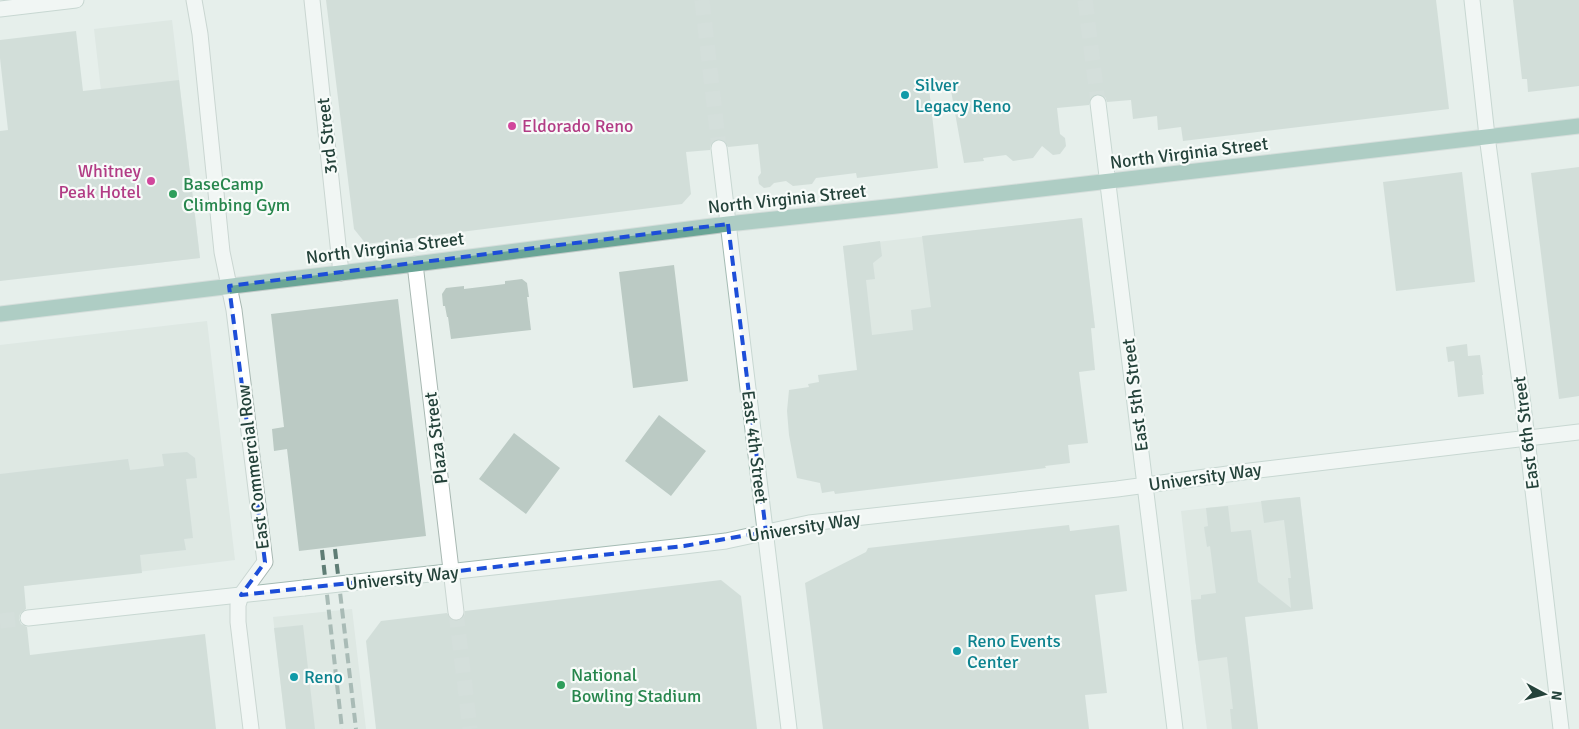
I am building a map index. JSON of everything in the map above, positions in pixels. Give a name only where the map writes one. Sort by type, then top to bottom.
[{"type":"main road","points":[[0,9],[76,0]]},
{"type":"main road","name":"East Commercial Row","points":[[194,0],[201,44],[222,252],[234,310],[264,562],[241,594],[238,605],[238,622],[251,729]]},
{"type":"main road","name":"3rd Street","points":[[312,0],[341,272]]},
{"type":"main road","name":"East 6th Street","points":[[1472,0],[1487,136],[1561,729]]},
{"type":"main road","name":"East 5th Street","points":[[1098,104],[1175,729]]},
{"type":"main road","name":"North Virginia Street","points":[[0,314],[728,224],[1579,126]]},
{"type":"main road","name":"East 4th Street","points":[[720,148],[789,729]]},
{"type":"main road","name":"Plaza Street","points":[[415,264],[456,612]]},
{"type":"main road","name":"University Way","points":[[28,618],[726,541],[809,524],[1579,432]]},
{"type":"highlighted area","points":[[728,224],[766,532],[684,546],[241,595],[265,562],[229,286]]},
{"type":"shaded area","name":"Whitney Peak Hotel","points":[[172,20],[200,258],[121,267],[94,29]]},
{"type":"shaded area","points":[[1082,218],[1095,328],[856,357],[843,246]]},
{"type":"shaded area","points":[[207,321],[235,560],[0,589],[0,345]]},
{"type":"shaded area","points":[[1300,497],[1313,609],[1194,623],[1181,511]]},
{"type":"shaded area","points":[[352,609],[366,729],[286,729],[273,617]]},
{"type":"shaded area","points":[[1247,633],[1258,729],[1207,729],[1195,638]]},
{"type":"building","points":[[326,0],[1436,0],[1449,109],[1183,141],[1181,127],[1158,130],[1157,116],[1133,119],[1131,100],[1107,102],[1105,97],[1097,94],[1092,96],[1089,105],[1057,108],[1060,134],[1065,138],[1066,146],[1060,154],[1053,155],[1042,146],[1033,158],[1013,161],[1006,155],[983,158],[984,161],[964,163],[950,85],[929,88],[938,168],[857,178],[856,173],[816,178],[812,184],[793,186],[786,181],[774,183],[770,187],[764,188],[759,184],[758,177],[761,173],[758,144],[728,147],[723,140],[717,139],[711,144],[710,150],[686,152],[691,194],[682,204],[366,244],[354,229]]},
{"type":"building","points":[[1513,0],[1579,0],[1579,86],[1528,92],[1527,79],[1522,79]]},
{"type":"building","points":[[76,31],[83,91],[179,80],[200,258],[0,281],[0,131],[8,130],[0,58],[0,40]]},
{"type":"building","points":[[1579,167],[1579,396],[1559,399],[1531,173]]},
{"type":"building","points":[[1462,172],[1475,282],[1396,291],[1383,182]]},
{"type":"building","points":[[1082,218],[1095,328],[1091,328],[1095,370],[1079,372],[1088,443],[1068,445],[1070,463],[1045,466],[1046,468],[835,494],[834,491],[822,493],[820,483],[797,478],[789,435],[787,411],[789,390],[809,387],[808,384],[819,382],[818,375],[857,370],[843,246],[880,241],[882,256],[873,263],[875,279],[866,280],[872,335],[913,330],[911,310],[931,307],[922,236]]},
{"type":"building","points":[[674,265],[688,381],[633,388],[619,272]]},
{"type":"building","points":[[522,279],[527,283],[531,330],[451,339],[448,317],[445,306],[443,306],[442,294],[446,288],[464,286],[464,289],[505,284],[505,281]]},
{"type":"building","points":[[398,299],[426,536],[299,551],[287,449],[274,451],[272,429],[284,427],[271,314]]},
{"type":"building","points":[[1467,344],[1468,356],[1480,355],[1484,394],[1458,397],[1454,361],[1448,362],[1446,347]]},
{"type":"building","points":[[659,415],[706,451],[671,496],[625,461]]},
{"type":"building","points":[[514,433],[560,468],[526,514],[479,479]]},
{"type":"building","points":[[187,452],[195,458],[197,478],[186,479],[193,538],[184,539],[186,550],[140,555],[142,573],[24,586],[26,609],[20,614],[19,619],[21,624],[27,627],[30,655],[205,634],[216,729],[0,729],[0,474],[128,459],[130,470],[164,466],[162,454]]},
{"type":"building","points":[[1300,497],[1313,609],[1245,617],[1258,729],[1232,729],[1230,709],[1233,709],[1227,657],[1198,661],[1195,638],[1191,600],[1201,599],[1201,595],[1216,593],[1210,546],[1207,547],[1204,527],[1208,526],[1206,508],[1228,506],[1231,532],[1251,530],[1258,582],[1291,608],[1288,578],[1291,578],[1284,520],[1264,523],[1261,501]]},
{"type":"building","name":"Reno Events Center","points":[[1069,525],[1070,531],[1119,525],[1127,591],[1095,595],[1107,693],[1085,695],[1089,729],[823,729],[805,583],[866,552],[868,548]]},
{"type":"building","name":"National Bowling Stadium","points":[[721,580],[741,596],[757,729],[376,729],[366,641],[381,621],[447,613],[452,620],[458,621],[464,616],[465,611]]},
{"type":"building","name":"Reno","points":[[303,625],[315,729],[286,729],[274,628]]},
{"type":"tunnel","points":[[702,0],[719,148]]},
{"type":"tunnel","points":[[1085,0],[1098,103]]},
{"type":"tunnel","points":[[456,612],[470,729]]},
{"type":"tunnel","points":[[0,621],[28,618]]},
{"type":"railway","points":[[335,549],[356,729]]},
{"type":"railway","points":[[322,550],[342,729]]},
{"type":"place","name":"Silver Legacy Reno","points":[[905,95]]},
{"type":"place","name":"Eldorado Reno","points":[[512,126]]},
{"type":"place","name":"Whitney Peak Hotel","points":[[151,181]]},
{"type":"place","name":"BaseCamp Climbing Gym","points":[[173,194]]},
{"type":"place","name":"Reno Events Center","points":[[957,651]]},
{"type":"place","name":"Reno","points":[[294,677]]},
{"type":"place","name":"National Bowling Stadium","points":[[561,685]]}]
